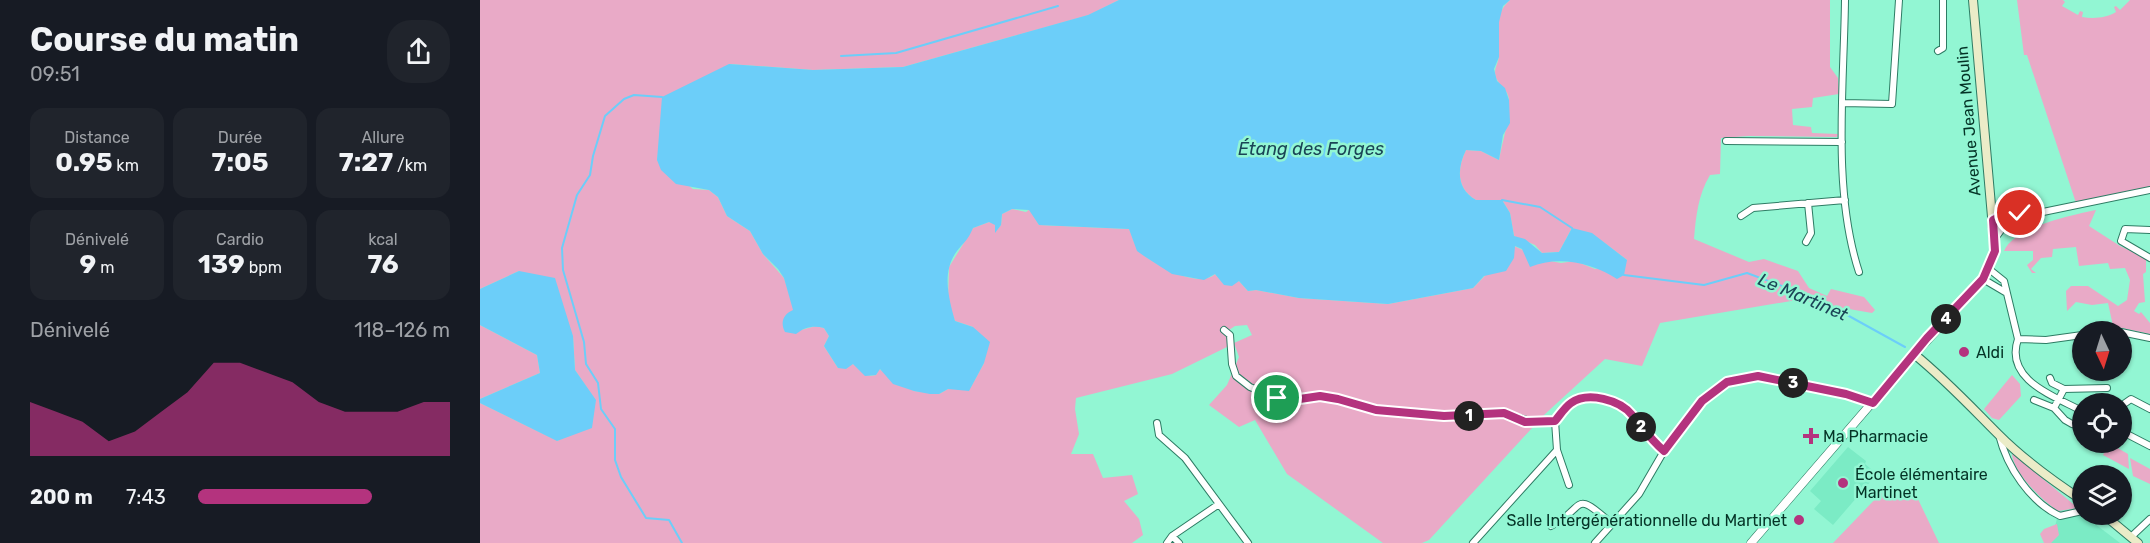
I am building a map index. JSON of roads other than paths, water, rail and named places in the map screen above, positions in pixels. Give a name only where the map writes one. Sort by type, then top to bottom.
[{"type":"main road","name":"Avenue Jean Moulin","points":[[1914,354],[1983,279],[1995,251],[1977,69],[1973,0]]},
{"type":"main road","points":[[1914,354],[1955,388],[1999,435],[2057,484],[2072,494]]},
{"type":"main road","points":[[2117,525],[2135,539]]},
{"type":"street","points":[[1845,0],[1842,142],[1849,240],[1859,272]]},
{"type":"street","points":[[1843,103],[1892,104],[1899,0]]},
{"type":"street","points":[[1938,51],[1943,48],[1943,0]]},
{"type":"street","points":[[1726,141],[1842,142]]},
{"type":"street","points":[[1993,220],[2005,214],[2043,212],[2148,191]]},
{"type":"street","points":[[1741,216],[1753,208],[1845,200]]},
{"type":"street","points":[[1806,242],[1811,233],[1808,203]]},
{"type":"street","points":[[1994,240],[2007,222],[2026,213]]},
{"type":"street","points":[[2150,230],[2125,229],[2121,241],[2150,258]]},
{"type":"street","points":[[1989,269],[2001,277],[2018,339],[2015,348],[2024,377],[2031,384],[2072,406]]},
{"type":"street","points":[[1983,279],[2005,292]]},
{"type":"street","points":[[1224,330],[1230,335],[1232,364],[1236,376],[1250,387],[1277,398],[1293,400],[1320,396],[1376,410],[1444,416],[1504,413],[1525,422],[1555,421]]},
{"type":"street","points":[[2132,334],[2150,338]]},
{"type":"street","points":[[2018,339],[2072,336]]},
{"type":"street","points":[[1751,543],[1914,354]]},
{"type":"street","points":[[1594,543],[1639,494],[1664,451],[1702,401],[1727,382],[1758,376],[1846,394],[1873,403]]},
{"type":"street","points":[[2050,378],[2052,383],[2064,388],[2107,388]]},
{"type":"street","points":[[2054,408],[2064,388]]},
{"type":"street","points":[[1569,485],[1557,450],[1555,421],[1570,404],[1582,398],[1598,398],[1622,405],[1632,414],[1646,436],[1664,451]]},
{"type":"street","points":[[2034,400],[2054,408],[2072,424]]},
{"type":"street","points":[[2132,400],[2150,409]]},
{"type":"street","points":[[1157,423],[1159,435],[1185,458],[1248,543]]},
{"type":"street","points":[[1999,435],[2006,455],[2026,489],[2041,504],[2060,516],[2072,513]]},
{"type":"street","points":[[2132,437],[2150,446]]},
{"type":"street","points":[[1473,543],[1557,450]]},
{"type":"street","points":[[1167,543],[1172,536],[1219,504]]},
{"type":"street","points":[[1551,526],[1560,522],[1575,506],[1583,504],[1592,506],[1612,524]]},
{"type":"street","points":[[2135,539],[2150,519]]},
{"type":"street","points":[[1172,536],[1179,543]]},
{"type":"water","name":"Étang des Forges","points":[[1119,0],[1510,0],[1503,6],[1499,22],[1499,57],[1494,69],[1497,81],[1505,88],[1509,100],[1510,123],[1503,135],[1499,160],[1481,151],[1466,150],[1460,171],[1462,184],[1469,195],[1476,200],[1502,200],[1510,213],[1514,236],[1525,239],[1542,253],[1559,252],[1572,228],[1592,233],[1627,260],[1624,275],[1617,279],[1586,265],[1564,261],[1541,263],[1530,267],[1522,249],[1515,246],[1514,258],[1506,271],[1484,276],[1473,288],[1388,304],[1299,298],[1256,290],[1248,291],[1239,281],[1232,286],[1224,285],[1215,274],[1204,280],[1172,274],[1137,251],[1129,229],[1039,225],[1029,210],[1012,209],[1002,214],[1001,225],[995,233],[995,225],[989,222],[973,228],[952,259],[949,268],[948,286],[955,321],[973,327],[990,342],[984,363],[969,391],[948,389],[939,394],[930,394],[893,384],[880,369],[876,375],[865,376],[853,364],[846,369],[838,368],[824,346],[829,336],[824,328],[809,327],[796,334],[785,332],[783,319],[793,310],[784,278],[763,254],[750,231],[727,216],[718,197],[709,190],[676,184],[661,170],[657,160],[662,97],[729,64],[813,70],[903,67],[1088,15]]},
{"type":"water","points":[[519,271],[555,278],[573,336],[575,370],[596,400],[592,428],[557,441],[480,403],[480,399],[540,373],[537,355],[480,325],[480,289]]},
{"type":"waterway","points":[[841,56],[896,53],[1058,6]]},
{"type":"waterway","points":[[662,97],[634,95],[624,99],[605,116],[590,175],[577,195],[562,248],[563,270],[584,342],[586,364],[598,383],[601,409],[615,429],[615,460],[621,477],[646,518],[669,520],[682,543]]},
{"type":"waterway","name":"Le Martinet","points":[[1502,200],[1540,207],[1572,228]]},
{"type":"waterway","name":"Le Martinet","points":[[1624,275],[1704,285],[1747,273],[1820,300],[1905,347]]},
{"type":"place","name":"Aldi","points":[[1964,352]]},
{"type":"place","name":"Ma Pharmacie","points":[[1811,436]]},
{"type":"place","name":"École élémentaire Martinet","points":[[1843,483]]},
{"type":"place","name":"Salle Intergénérationnelle du Martinet","points":[[1799,520]]}]
